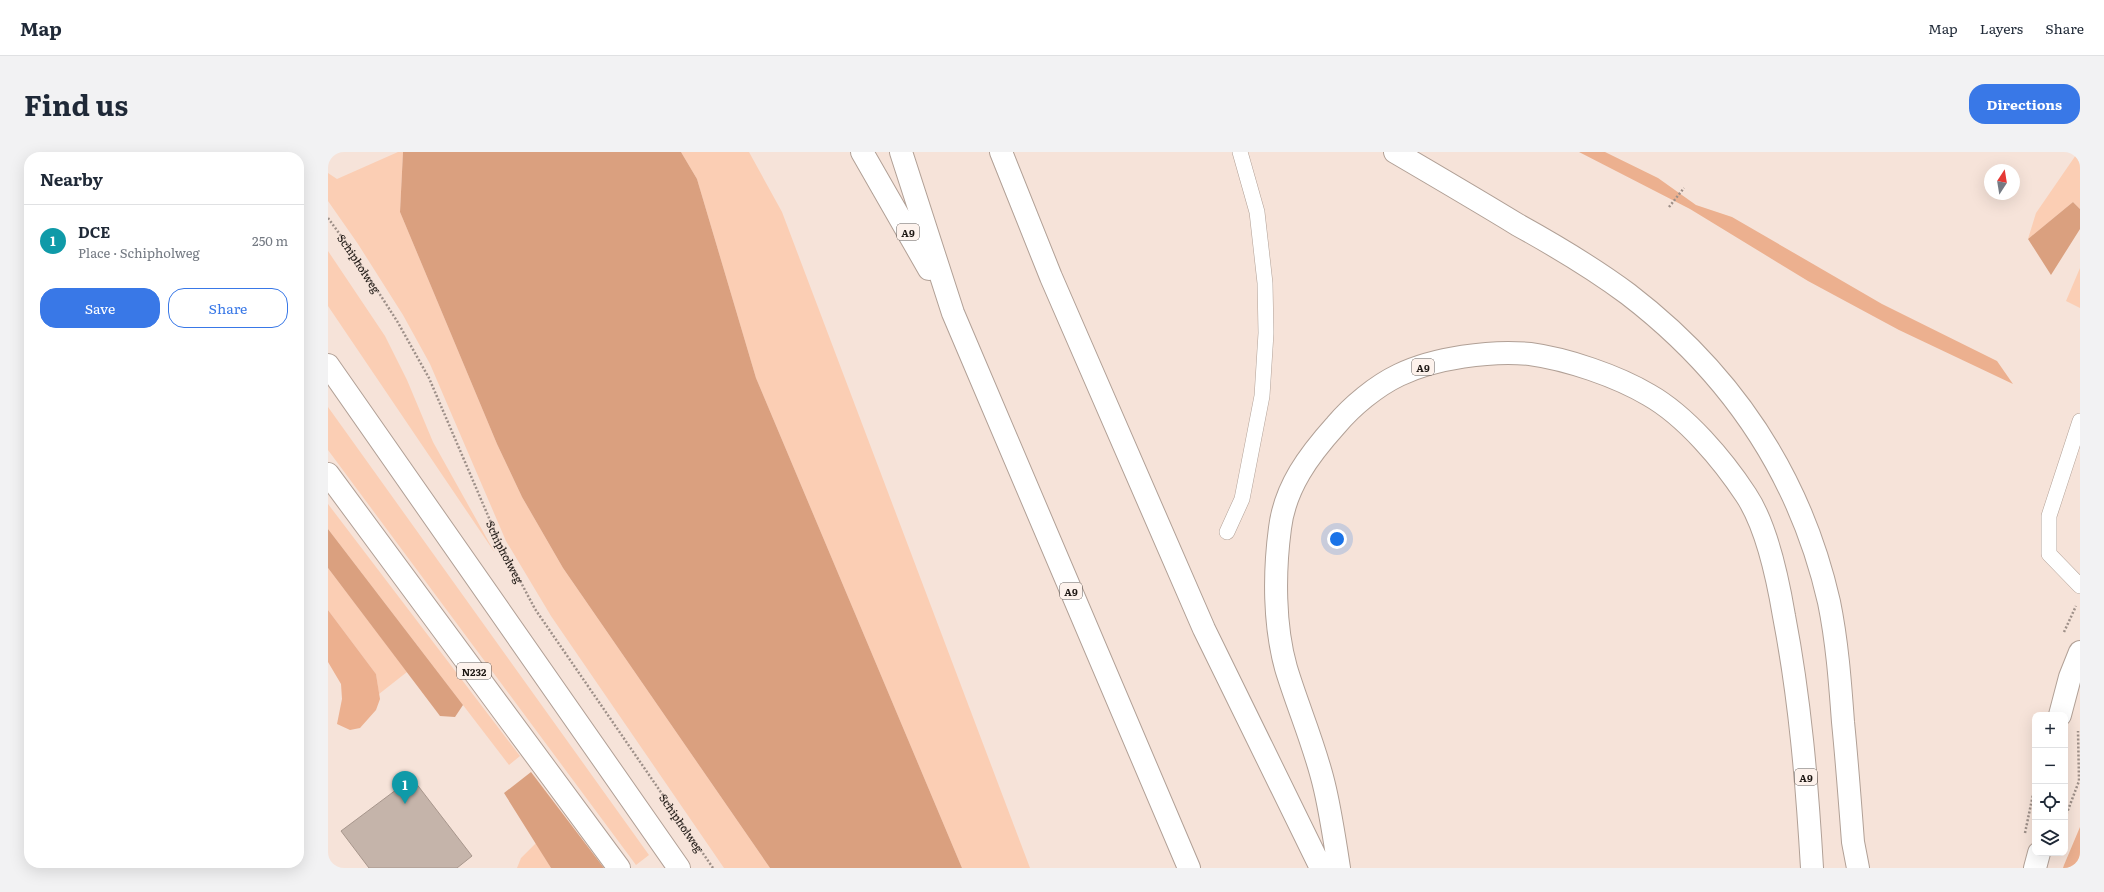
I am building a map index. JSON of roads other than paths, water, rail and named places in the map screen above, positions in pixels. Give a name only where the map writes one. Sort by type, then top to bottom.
[{"type":"main road","name":"A9","points":[[862,152],[953,313]]},
{"type":"main road","name":"A9","points":[[901,152],[953,313],[1189,868]]},
{"type":"main road","points":[[1001,152],[1051,278],[1204,629],[1321,868]]},
{"type":"main road","points":[[1395,152],[1573,257],[1628,294],[1690,349],[1724,386],[1752,422],[1779,467],[1799,507],[1816,550],[1829,603],[1838,653],[1853,842],[1858,868]]},
{"type":"main road","name":"A9","points":[[1339,868],[1325,787],[1285,664],[1277,615],[1280,526],[1290,488],[1307,459],[1352,406],[1398,375],[1440,362],[1484,354],[1529,354],[1594,369],[1651,396],[1700,435],[1748,498],[1764,534],[1778,581],[1793,664],[1803,744],[1812,868]]},
{"type":"main road","points":[[328,365],[679,868]]},
{"type":"main road","name":"N232","points":[[328,474],[620,868]]},
{"type":"main road","points":[[2061,712],[2070,677],[2080,652]]},
{"type":"main road","points":[[2033,856],[2035,868]]},
{"type":"lane","points":[[1227,532],[1242,499],[1262,396],[1266,333],[1265,283],[1257,212],[1240,152]]},
{"type":"lane","points":[[2080,421],[2049,516],[2049,554],[2080,586]]},
{"type":"place","name":"DCE","points":[[405,804]]}]
